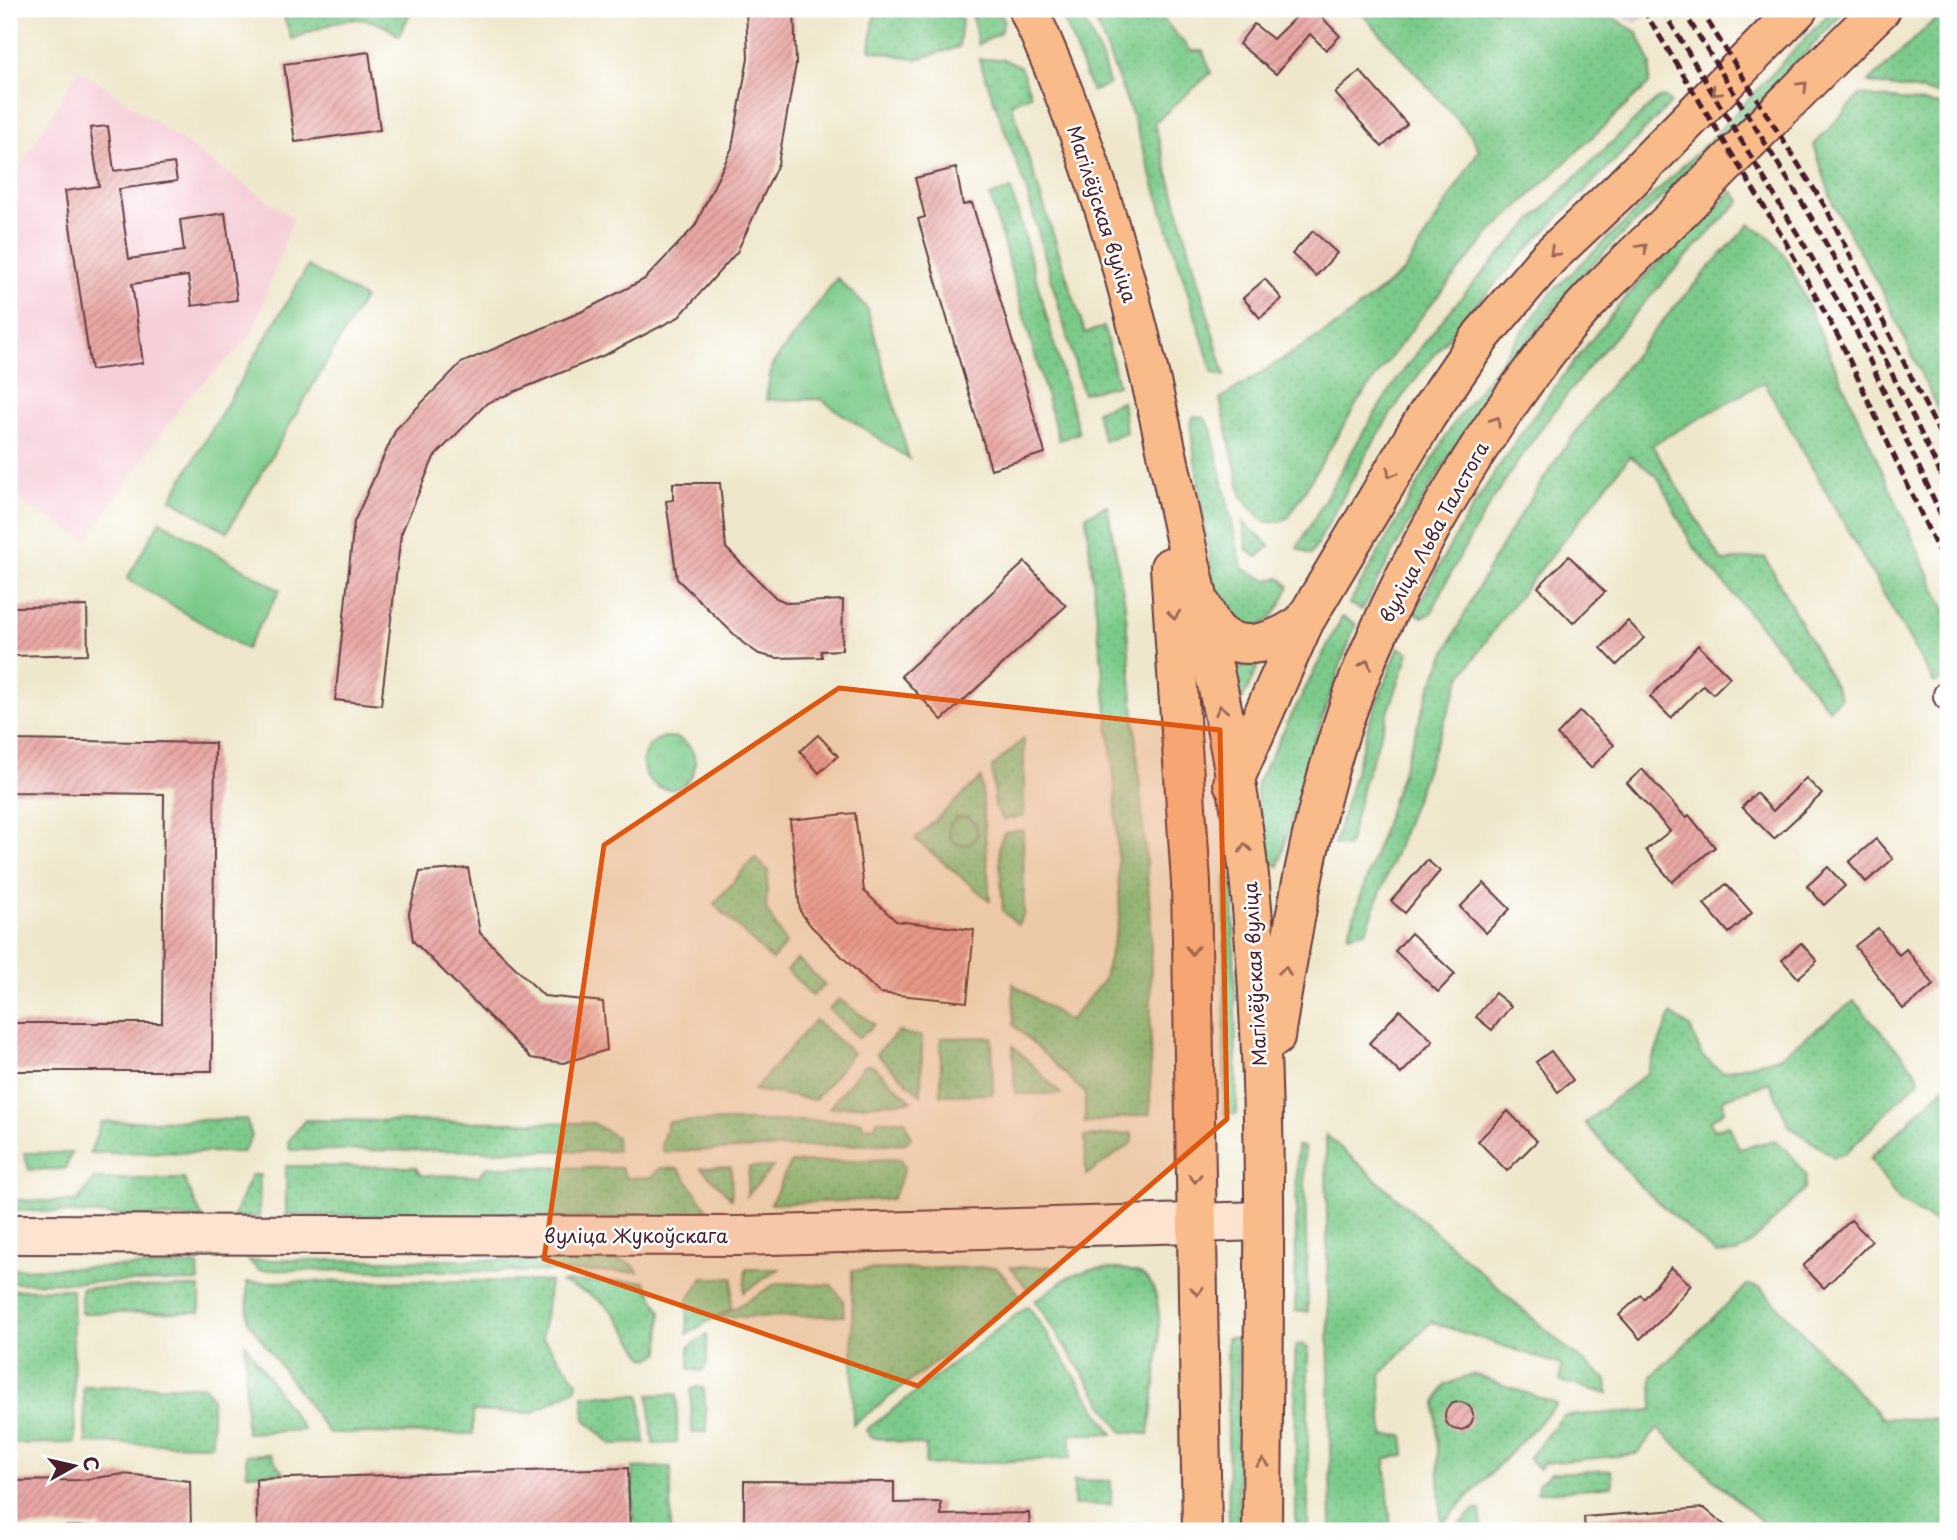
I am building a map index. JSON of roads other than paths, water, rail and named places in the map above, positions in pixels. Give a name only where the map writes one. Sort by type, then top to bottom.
[{"type":"main road","name":"Магілёўская вуліца","points":[[1028,9],[1093,176],[1136,320],[1161,425],[1235,777],[1249,876],[1263,1111],[1262,1531]]},
{"type":"main road","points":[[1191,882],[1304,622],[1427,415],[1482,335],[1548,258],[1620,190],[1798,9]]},
{"type":"main road","name":"вуліца Льва Талстога","points":[[1263,1111],[1289,949],[1311,842],[1342,728],[1376,638],[1443,508],[1495,422],[1563,330],[1881,9]]},
{"type":"main road","name":"Магілёўская вуліца","points":[[1161,425],[1191,882],[1202,1531]]},
{"type":"main road","points":[[1197,598],[1215,630],[1240,643],[1268,642],[1285,636],[1304,622]]},
{"type":"main road","name":"вуліца Жукоўскага","points":[[9,1234],[724,1236],[1263,1221]]},
{"type":"railway","points":[[1643,9],[1785,241],[1840,340],[1948,572]]},
{"type":"railway","points":[[1662,9],[1856,331],[1948,530]]},
{"type":"railway","points":[[1682,9],[1811,217],[1846,279],[1948,489]]},
{"type":"railway","points":[[1700,9],[1826,208],[1948,450]]}]
